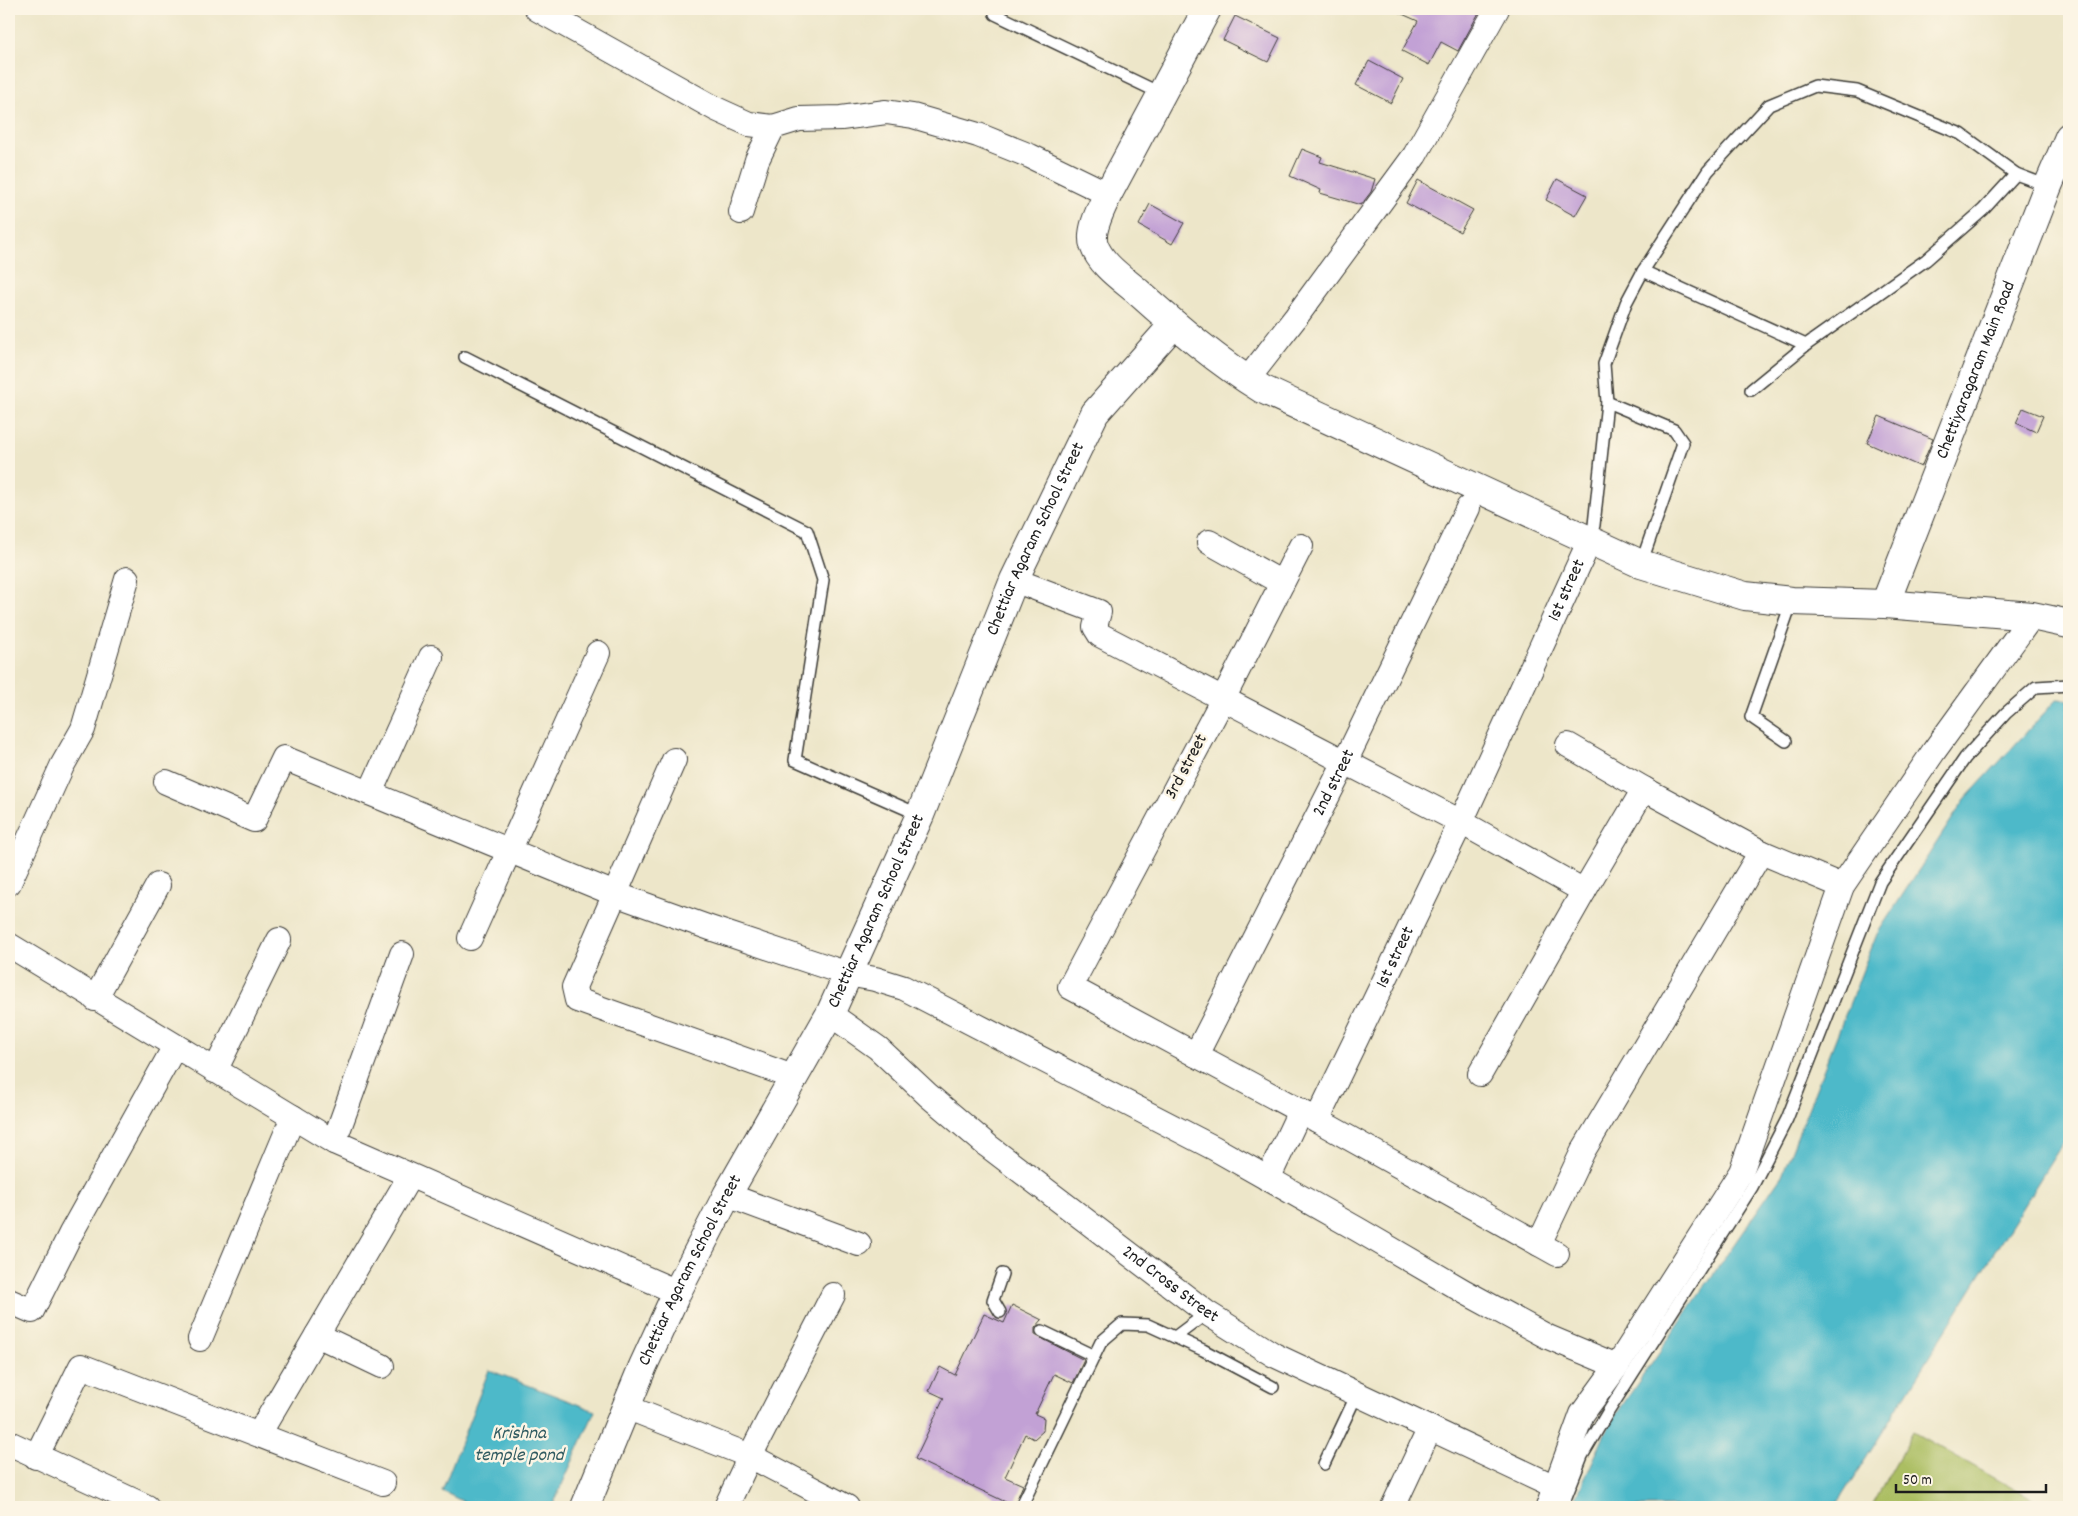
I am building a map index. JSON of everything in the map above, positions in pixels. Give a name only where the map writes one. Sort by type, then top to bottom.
[{"type":"street","points":[[537,9],[716,109],[748,124],[773,127],[799,119],[841,118],[886,112],[913,116],[978,134],[1030,156],[1108,194]]},
{"type":"street","points":[[1207,9],[1108,194],[1096,220],[1094,244],[1105,264],[1174,324],[1247,380],[1262,390],[1641,564],[1745,596],[1885,604],[2032,616],[2069,624]]},
{"type":"street","points":[[1247,380],[1296,317],[1415,154],[1497,9]]},
{"type":"street","points":[[741,212],[758,160],[773,127]]},
{"type":"street","name":"Chettiyaragaram Main Road","points":[[1885,604],[2048,186],[2069,137]]},
{"type":"street","name":"Chettiar Agaram School Street","points":[[585,1507],[643,1366],[677,1292],[727,1195],[830,1014],[920,814],[1014,580],[1095,413],[1174,324]]},
{"type":"street","name":"2nd street","points":[[1196,1056],[1345,762],[1468,508]]},
{"type":"street","name":"1st street","points":[[1268,1179],[1309,1115],[1460,822],[1590,540]]},
{"type":"street","points":[[1209,542],[1282,583]]},
{"type":"street","name":"3rd street","points":[[1196,1056],[1070,987],[1223,699],[1301,546]]},
{"type":"street","points":[[9,883],[62,766],[83,728],[127,578]]},
{"type":"street","points":[[1014,580],[1099,612],[1095,627],[1100,635],[1460,822],[1584,891]]},
{"type":"street","points":[[1555,1500],[1582,1414],[1617,1366],[1741,1172],[1842,886],[1934,751],[2032,616]]},
{"type":"street","points":[[470,938],[598,653]]},
{"type":"street","points":[[370,793],[431,656]]},
{"type":"street","points":[[1568,744],[1644,790],[1761,852],[1842,886]]},
{"type":"street","points":[[166,782],[254,820],[284,758],[615,894],[848,974],[875,979],[904,988],[1214,1148],[1490,1306],[1548,1337],[1617,1366]]},
{"type":"street","points":[[674,760],[574,987],[577,1000],[793,1077]]},
{"type":"street","points":[[1480,1074],[1644,790]]},
{"type":"street","points":[[1196,1056],[1309,1115],[1548,1249],[1583,1151],[1761,852]]},
{"type":"street","points":[[95,998],[158,885]]},
{"type":"street","points":[[215,1071],[280,940]]},
{"type":"street","points":[[9,945],[334,1142],[677,1292]]},
{"type":"street","points":[[334,1142],[402,954]]},
{"type":"street","name":"2nd Cross Street","points":[[830,1014],[878,1048],[928,1095],[988,1146],[1207,1313],[1274,1354],[1430,1428],[1555,1500]]},
{"type":"street","points":[[9,1301],[32,1311],[71,1233],[175,1046]]},
{"type":"street","points":[[200,1339],[293,1117]]},
{"type":"street","points":[[259,1434],[410,1176]]},
{"type":"street","points":[[727,1195],[859,1244]]},
{"type":"street","points":[[726,1507],[833,1294]]},
{"type":"street","points":[[317,1335],[382,1366]]},
{"type":"street","points":[[36,1456],[81,1366],[383,1483]]},
{"type":"street","points":[[626,1407],[750,1456],[847,1507]]},
{"type":"street","points":[[1393,1507],[1430,1428]]},
{"type":"street","points":[[9,1443],[147,1507]]},
{"type":"lane","points":[[995,14],[1162,94]]},
{"type":"lane","points":[[1590,540],[1594,525],[1608,402],[1604,364],[1626,303],[1644,271],[1708,171],[1769,105],[1815,86],[1857,91],[1952,130],[2016,174],[2048,186]]},
{"type":"lane","points":[[1751,390],[1806,345],[1926,260],[1983,210],[2016,174]]},
{"type":"lane","points":[[1644,271],[1806,345]]},
{"type":"lane","points":[[464,358],[808,531],[823,580],[795,760],[920,814]]},
{"type":"lane","points":[[1608,402],[1674,430],[1683,443],[1641,564]]},
{"type":"lane","points":[[1786,741],[1751,717],[1792,600]]},
{"type":"lane","points":[[1555,1500],[1604,1419],[1752,1187],[1787,1119],[1880,882],[1965,758],[2006,713],[2036,687],[2069,685]]},
{"type":"lane","points":[[1000,1312],[993,1300],[1002,1274]]},
{"type":"lane","points":[[1175,1337],[1207,1313]]},
{"type":"lane","points":[[1021,1507],[1101,1342],[1122,1324],[1148,1325],[1203,1350],[1273,1387]]},
{"type":"lane","points":[[1042,1331],[1094,1356]]},
{"type":"lane","points":[[1324,1464],[1357,1394]]},
{"type":"green space","points":[[1913,1432],[2046,1507],[1871,1507]]},
{"type":"water","points":[[2057,699],[2069,700],[2069,1133],[1835,1507],[1572,1507],[1610,1423],[1782,1175],[1877,934],[1965,799]]},
{"type":"water","name":"Krishna temple pond","points":[[489,1370],[595,1411],[552,1507],[474,1507],[442,1491]]},
{"type":"building","points":[[1391,9],[1481,9],[1458,51],[1441,42],[1429,65],[1402,51],[1418,21]]},
{"type":"building","points":[[1235,16],[1280,38],[1268,62],[1223,40]]},
{"type":"building","points":[[1369,61],[1403,79],[1391,103],[1356,85]]},
{"type":"building","points":[[1302,149],[1322,157],[1320,162],[1375,179],[1371,192],[1361,205],[1320,193],[1321,190],[1290,176]]},
{"type":"building","points":[[1557,179],[1587,195],[1575,216],[1546,200]]},
{"type":"building","points":[[1418,180],[1473,210],[1460,232],[1406,203]]},
{"type":"building","points":[[1150,204],[1184,223],[1172,244],[1139,225]]},
{"type":"building","points":[[2023,408],[2043,416],[2036,432],[2016,423]]},
{"type":"building","points":[[1879,416],[1933,439],[1921,467],[1867,443]]},
{"type":"building","points":[[1012,1305],[1042,1320],[1035,1328],[1035,1335],[1084,1360],[1073,1383],[1054,1374],[1035,1414],[1044,1418],[1043,1431],[1034,1439],[1025,1434],[1005,1477],[1023,1485],[1014,1506],[915,1459],[944,1398],[929,1391],[940,1367],[955,1375],[984,1314],[1004,1323]]}]
